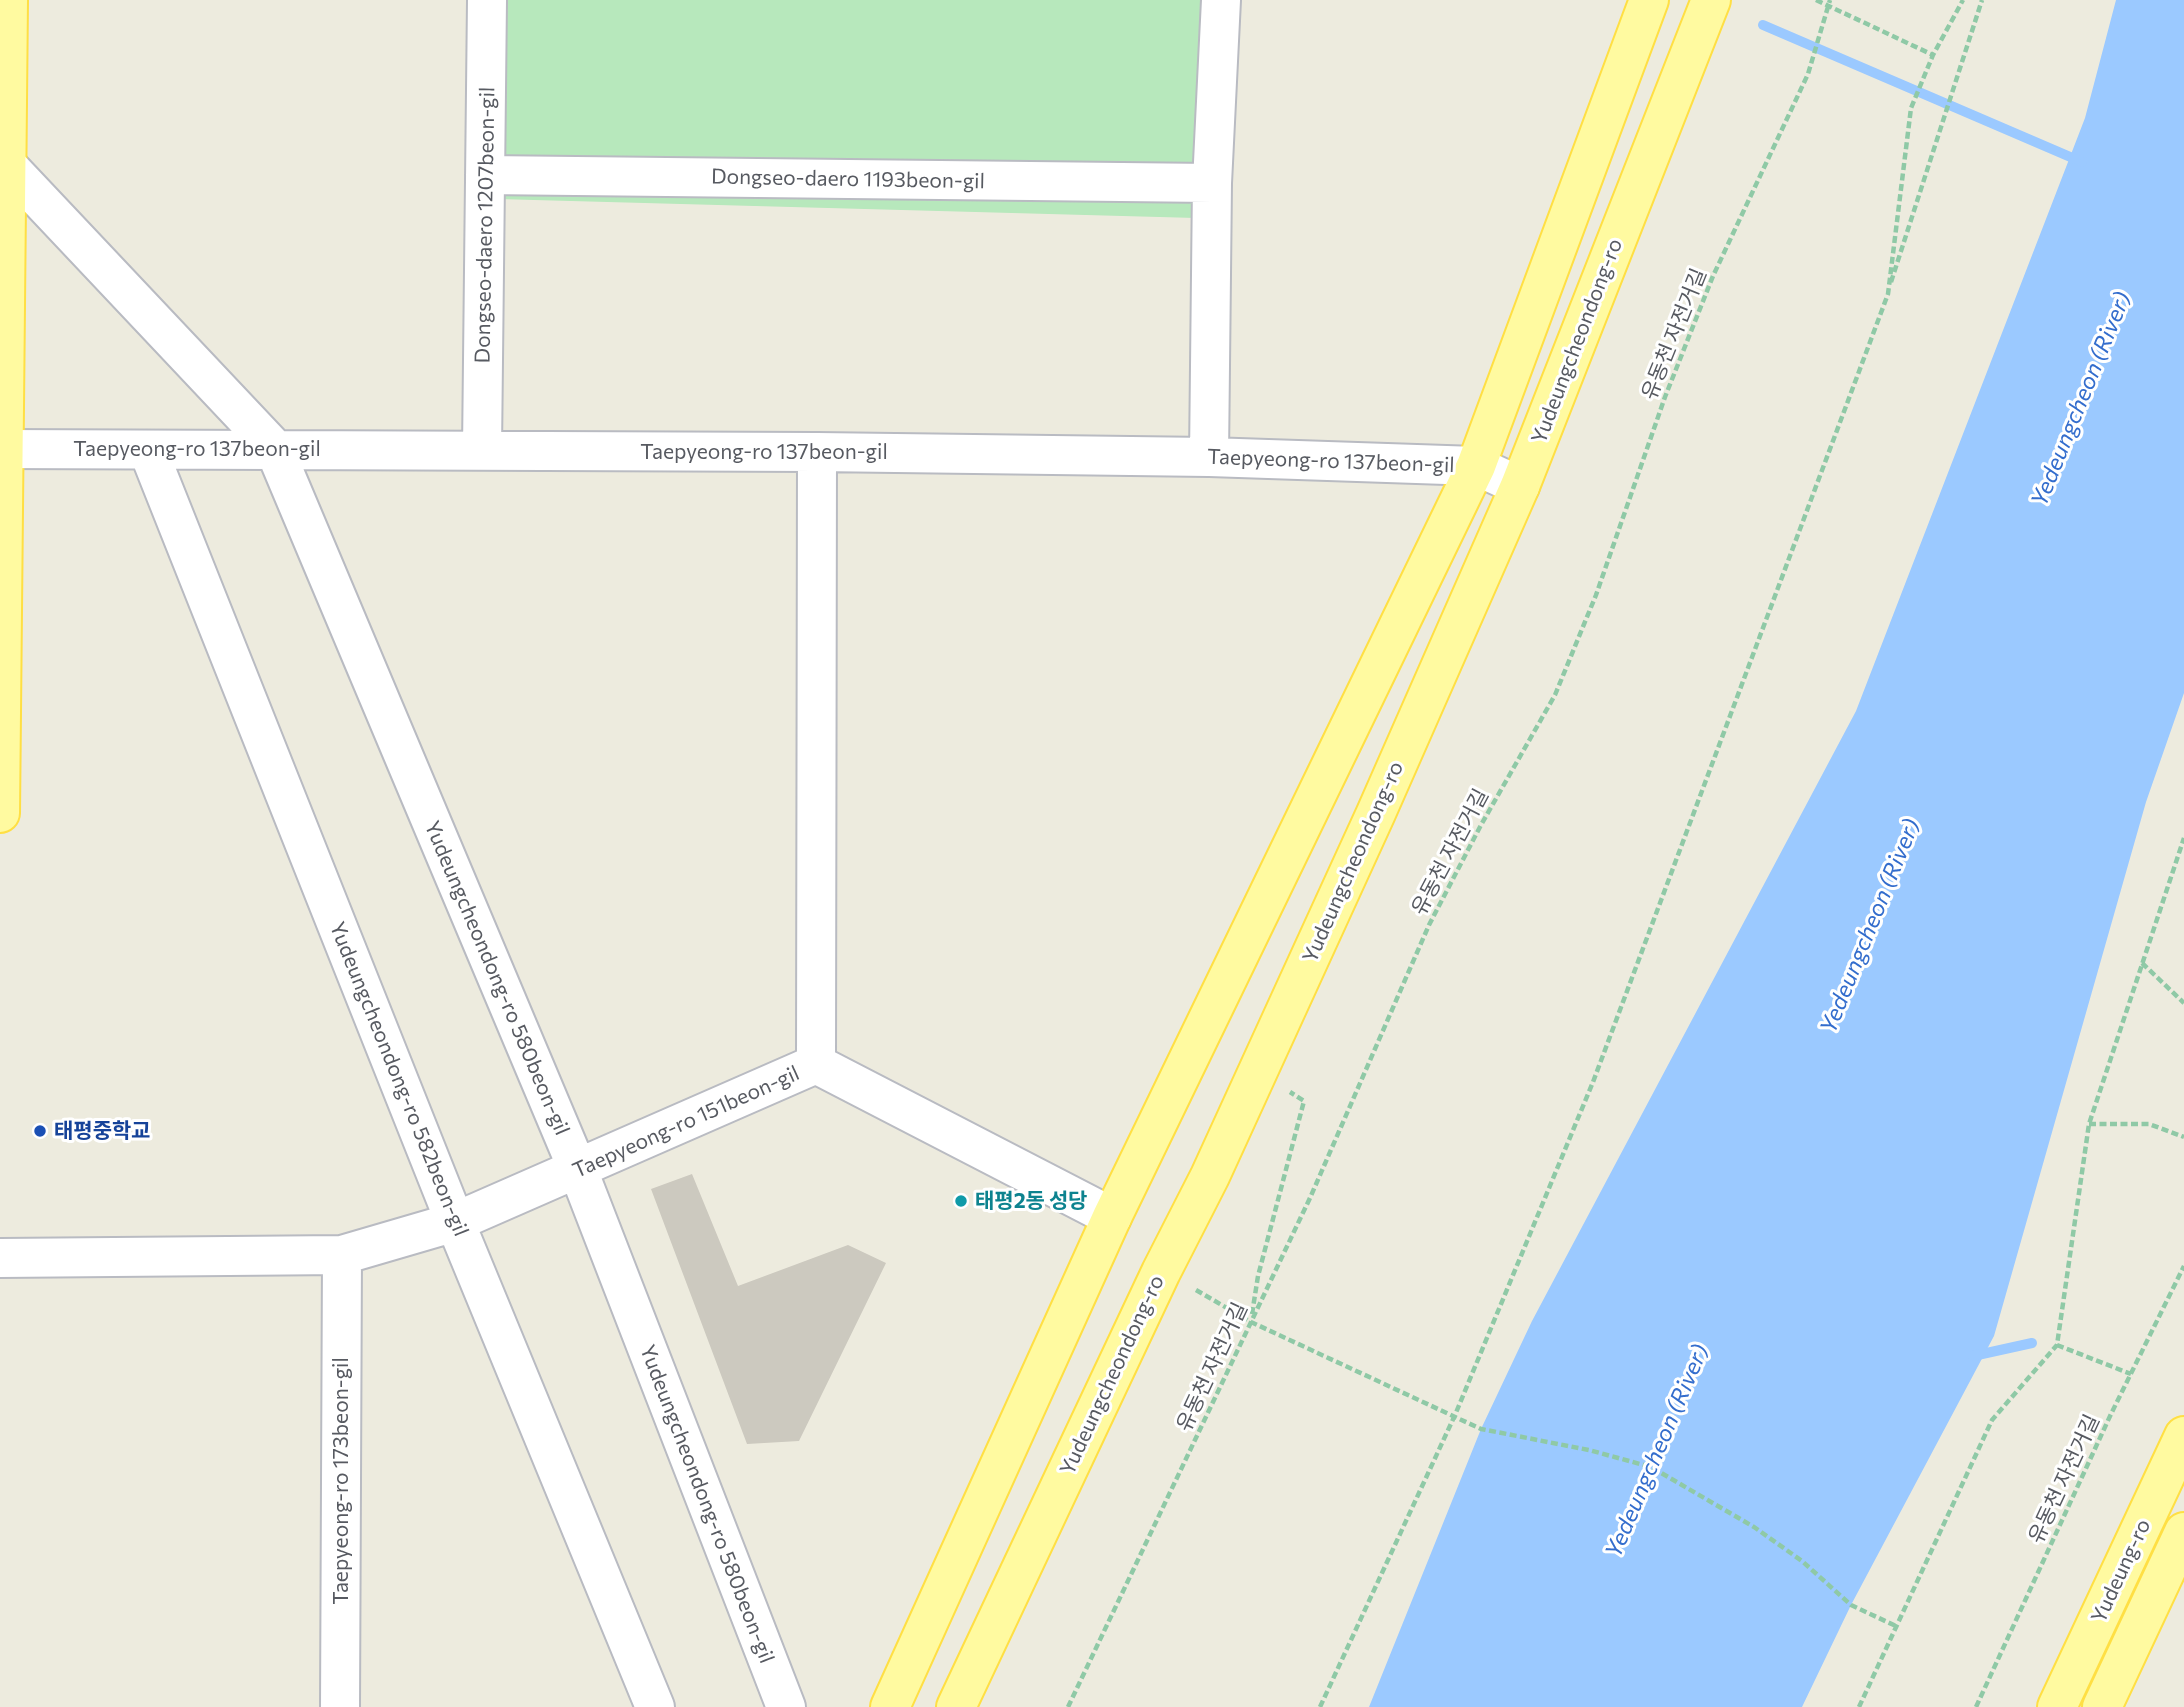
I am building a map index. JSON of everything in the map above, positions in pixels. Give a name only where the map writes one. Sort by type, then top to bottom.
[{"type":"main road","points":[[0,813],[4,141],[8,0]]},
{"type":"main road","points":[[890,1707],[1112,1217],[1476,466],[1649,0]]},
{"type":"main road","name":"Yudeungcheondong-ro","points":[[956,1707],[1161,1272],[1210,1176],[1376,813],[1520,486],[1711,0]]},
{"type":"main road","name":"Yudeung-ro","points":[[2057,1707],[2182,1444]]},
{"type":"main road","name":"Yudeung-ro","points":[[2102,1707],[2184,1532]]},
{"type":"street","name":"Dongseo-daero 1207beon-gil","points":[[482,450],[487,0]]},
{"type":"street","points":[[1209,457],[1212,183],[1221,0]]},
{"type":"street","points":[[4,141],[274,448]]},
{"type":"street","name":"Dongseo-daero 1193beon-gil","points":[[485,175],[1212,183]]},
{"type":"street","name":"Taepyeong-ro 137beon-gil","points":[[2,449],[274,448],[1209,457],[1476,466],[1520,486]]},
{"type":"street","name":"Yudeungcheondong-ro 580beon-gil","points":[[274,448],[578,1170],[786,1707]]},
{"type":"street","name":"Yudeungcheondong-ro 582beon-gil","points":[[148,450],[455,1222],[654,1707]]},
{"type":"street","name":"Taepyeong-ro 151beon-gil","points":[[0,1258],[342,1255],[455,1222],[816,1064],[817,452]]},
{"type":"street","points":[[816,1064],[1112,1217]]},
{"type":"street","name":"Taepyeong-ro 173beon-gil","points":[[340,1707],[342,1255]]},
{"type":"path","points":[[1816,0],[1829,3],[1933,55]]},
{"type":"path","points":[[1888,294],[1911,108],[1933,55],[1963,0]]},
{"type":"path","points":[[1320,1707],[1455,1415],[1593,1082],[1888,294],[1965,62],[1982,0]]},
{"type":"path","name":"유동천 자전거길","points":[[1068,1707],[1310,1198],[1429,925],[1481,825],[1555,695],[1596,595],[1665,397],[1713,276],[1808,74],[1829,3]]},
{"type":"path","points":[[1860,1707],[1992,1420],[2057,1345],[2089,1124],[2184,838]]},
{"type":"path","points":[[2174,868],[2184,866]]},
{"type":"path","points":[[2142,963],[2184,1003]]},
{"type":"path","points":[[1251,1322],[1258,1276],[1304,1101],[1290,1092],[1283,1103]]},
{"type":"path","points":[[2089,1124],[2149,1124],[2184,1137]]},
{"type":"path","name":"유동천 자전거길","points":[[1976,1707],[2184,1266]]},
{"type":"path","points":[[1225,1305],[1251,1322],[1481,1429],[1589,1450],[1651,1467],[1754,1527],[1802,1561],[1851,1605],[1898,1627]]},
{"type":"path","points":[[2057,1345],[2131,1374]]},
{"type":"green space","points":[[503,0],[1203,0],[1196,218],[497,199]]},
{"type":"water","name":"Yedeungcheon (River)","points":[[2116,0],[2184,0],[2184,693],[2146,802],[1994,1336],[1851,1605],[1802,1707],[1369,1707],[1481,1429],[1532,1321],[1856,711],[2085,118]]},
{"type":"building","points":[[692,1174],[738,1286],[848,1245],[886,1263],[799,1441],[747,1444],[651,1189]]},
{"type":"waterway","points":[[1763,25],[2082,162]]},
{"type":"waterway","points":[[1973,1356],[2032,1343]]},
{"type":"place","name":"태평중학교","points":[[40,1131]]},
{"type":"place","name":"태평2동 성당","points":[[961,1201]]}]
